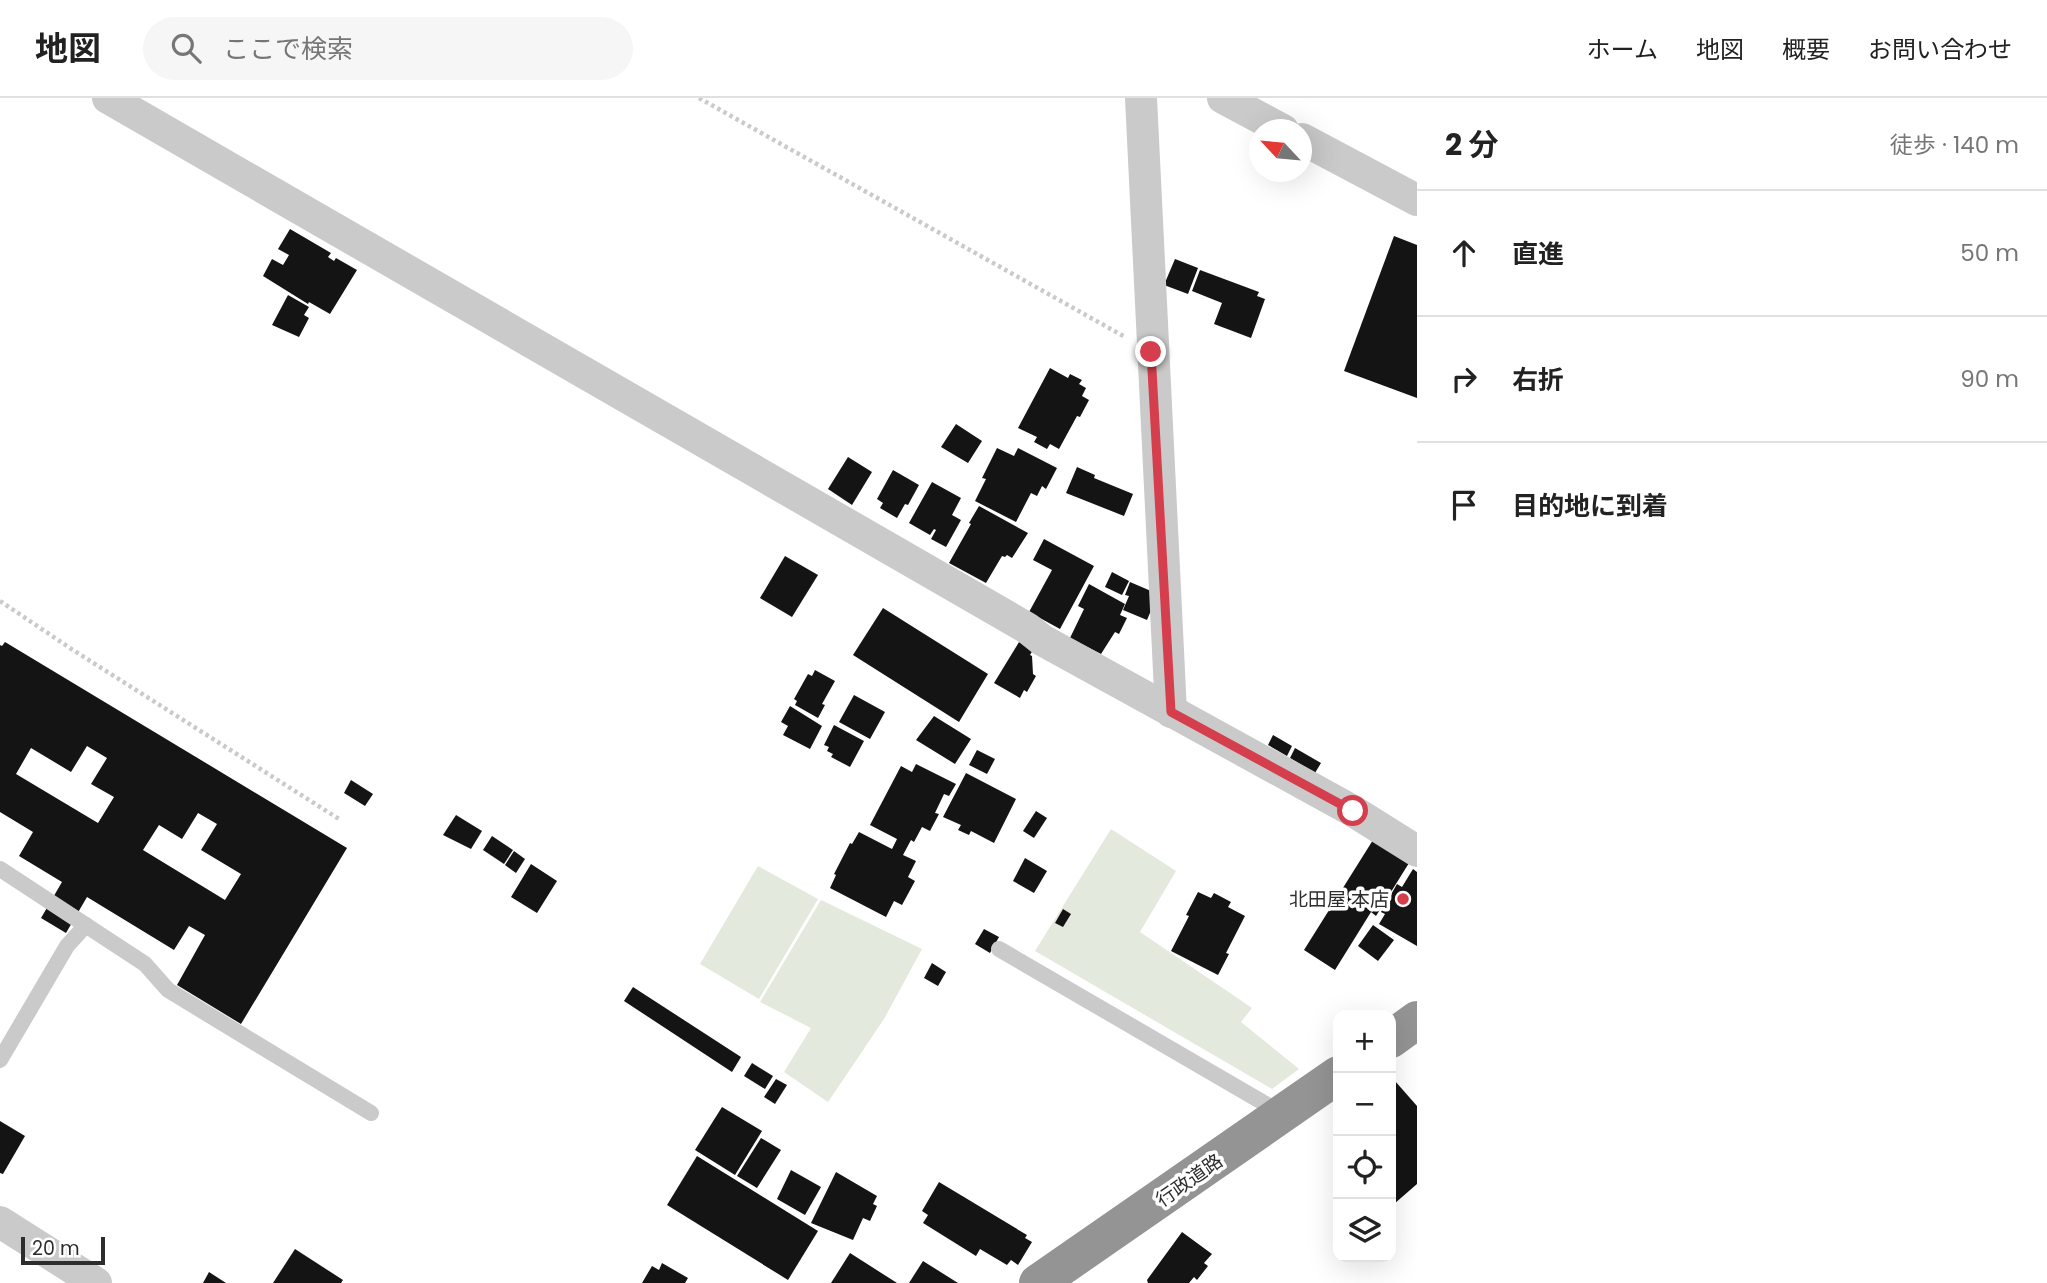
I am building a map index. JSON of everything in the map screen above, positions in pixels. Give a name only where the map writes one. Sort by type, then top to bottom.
[{"type":"highway","points":[[1396,1035],[1417,1020]]},
{"type":"highway","name":"行政道路","points":[[1047,1281],[1333,1079]]},
{"type":"street","points":[[108,98],[991,607],[1042,640],[1353,811],[1417,851]]},
{"type":"street","points":[[1140,98],[1171,712]]},
{"type":"street","points":[[1223,98],[1262,119]]},
{"type":"street","points":[[1312,145],[1417,200]]},
{"type":"street","points":[[0,1222],[96,1283]]},
{"type":"lane","points":[[0,869],[145,964],[168,990],[371,1113]]},
{"type":"lane","points":[[0,1060],[67,946],[86,925]]},
{"type":"lane","points":[[999,949],[1283,1114]]},
{"type":"path","points":[[699,98],[1151,352]]},
{"type":"path","points":[[0,601],[339,819]]},
{"type":"shaded area","points":[[1111,829],[1176,871],[1140,932],[1252,1008],[1241,1022],[1299,1069],[1272,1089],[1035,951]]},
{"type":"shaded area","points":[[758,866],[818,899],[759,999],[700,964]]},
{"type":"shaded area","points":[[821,900],[922,949],[884,1019],[828,1102],[784,1072],[811,1028],[760,1002]]},
{"type":"building","points":[[290,229],[331,253],[328,257],[334,261],[336,258],[357,270],[330,314],[309,302],[308,304],[263,276],[272,259],[283,265],[289,255],[278,249]]},
{"type":"building","points":[[1394,236],[1417,245],[1417,398],[1344,371]]},
{"type":"building","points":[[1175,259],[1198,268],[1188,294],[1164,285]]},
{"type":"building","points":[[1200,270],[1259,292],[1257,296],[1265,299],[1251,338],[1214,324],[1222,303],[1192,291]]},
{"type":"building","points":[[288,295],[309,307],[304,315],[309,318],[299,337],[272,325]]},
{"type":"building","points":[[1050,368],[1068,378],[1070,374],[1082,380],[1079,384],[1086,388],[1082,396],[1089,400],[1059,449],[1050,444],[1047,449],[1034,442],[1037,437],[1018,428]]},
{"type":"building","points":[[956,424],[982,441],[968,463],[941,447]]},
{"type":"building","points":[[997,448],[1014,456],[1018,448],[1057,468],[1046,489],[1042,486],[1037,496],[1031,493],[1016,522],[975,501],[986,479],[982,478]]},
{"type":"building","points":[[848,457],[872,472],[852,505],[828,489]]},
{"type":"building","points":[[1077,467],[1095,475],[1094,478],[1133,494],[1124,516],[1066,493]]},
{"type":"building","points":[[893,470],[919,485],[897,518],[880,508],[883,503],[877,499]]},
{"type":"building","points":[[932,482],[961,498],[952,515],[961,520],[946,547],[931,539],[936,530],[930,535],[909,523]]},
{"type":"building","points":[[979,506],[1028,533],[1012,558],[1002,556],[986,583],[949,563]]},
{"type":"building","points":[[1044,539],[1094,566],[1060,629],[1029,612],[1052,570],[1033,560]]},
{"type":"building","points":[[785,556],[818,575],[792,617],[760,598]]},
{"type":"building","points":[[1112,572],[1129,581],[1122,595],[1105,587]]},
{"type":"building","points":[[1130,582],[1158,594],[1147,620],[1123,610],[1129,596],[1125,595]]},
{"type":"building","points":[[1089,584],[1125,604],[1120,615],[1127,618],[1119,634],[1115,632],[1101,654],[1070,638],[1084,609],[1078,606]]},
{"type":"building","points":[[883,608],[988,674],[959,722],[853,655]]},
{"type":"building","points":[[5,642],[347,848],[241,1024],[177,985],[205,935],[189,926],[174,950],[87,897],[66,933],[41,918],[62,882],[19,856],[33,832],[0,812],[0,645]],"holes":[[[87,746],[107,758],[91,784],[114,797],[98,823],[16,774],[31,748],[71,772]],[[198,813],[217,824],[201,850],[241,874],[225,900],[143,850],[159,825],[182,839]]]},
{"type":"building","points":[[1019,642],[1033,650],[1030,655],[1033,674],[1036,676],[1027,692],[1024,690],[1020,698],[994,683]]},
{"type":"building","points":[[815,670],[835,681],[822,704],[825,705],[818,718],[795,705],[797,701],[794,699],[808,674],[812,676]]},
{"type":"building","points":[[854,695],[885,712],[870,739],[839,722]]},
{"type":"building","points":[[790,706],[822,726],[810,749],[783,735],[788,726],[781,722]]},
{"type":"building","points":[[934,716],[971,739],[955,764],[916,740]]},
{"type":"building","points":[[834,725],[864,741],[850,767],[831,757],[833,754],[827,751],[829,747],[824,745]]},
{"type":"building","points":[[1273,735],[1292,746],[1287,756],[1268,745]]},
{"type":"building","points":[[1295,748],[1321,763],[1315,773],[1290,758]]},
{"type":"building","points":[[977,750],[995,759],[987,774],[969,765]]},
{"type":"building","points":[[916,764],[956,784],[949,796],[944,794],[935,813],[939,814],[930,831],[922,827],[903,855],[916,861],[908,877],[915,881],[902,905],[894,901],[886,917],[830,888],[850,843],[852,844],[859,832],[892,849],[897,839],[870,825],[901,766],[912,772]]},
{"type":"building","points":[[966,773],[1016,799],[994,843],[971,831],[969,835],[958,830],[961,825],[943,817]]},
{"type":"building","points":[[351,780],[373,794],[365,806],[344,793]]},
{"type":"building","points":[[1036,811],[1047,818],[1034,838],[1023,831]]},
{"type":"building","points":[[456,815],[482,831],[471,849],[443,835]]},
{"type":"building","points":[[492,836],[513,850],[504,864],[483,850]]},
{"type":"building","points":[[1373,840],[1409,863],[1376,916],[1371,912],[1335,970],[1304,950]]},
{"type":"building","points":[[514,851],[525,859],[516,873],[505,865]]},
{"type":"building","points":[[1025,858],[1047,871],[1034,893],[1013,881]]},
{"type":"building","points":[[531,864],[557,881],[537,913],[511,897]]},
{"type":"building","name":"北田屋 本店","points":[[1413,869],[1417,872],[1417,946],[1379,924],[1385,914],[1381,912],[1397,884],[1402,887]]},
{"type":"building","points":[[1198,892],[1211,898],[1214,893],[1231,902],[1228,907],[1245,916],[1218,975],[1171,951]]},
{"type":"building","points":[[1063,909],[1071,914],[1063,927],[1055,923]]},
{"type":"building","points":[[1373,925],[1394,940],[1378,961],[1358,946]]},
{"type":"building","points":[[984,929],[999,937],[990,953],[975,944]]},
{"type":"building","points":[[932,963],[946,972],[938,986],[924,978]]},
{"type":"building","points":[[633,987],[741,1057],[732,1072],[624,1001]]},
{"type":"building","points":[[752,1063],[773,1076],[765,1089],[744,1076]]},
{"type":"building","points":[[776,1079],[787,1085],[775,1104],[764,1097]]},
{"type":"building","points":[[1396,1082],[1417,1106],[1417,1184],[1396,1202]]},
{"type":"building","points":[[722,1107],[762,1131],[735,1175],[695,1150]]},
{"type":"building","points":[[0,1121],[25,1136],[3,1174],[0,1173]]},
{"type":"building","points":[[761,1138],[781,1150],[757,1188],[737,1176]]},
{"type":"building","points":[[697,1156],[818,1231],[788,1280],[667,1205]]},
{"type":"building","points":[[791,1170],[821,1187],[805,1215],[777,1199]]},
{"type":"building","points":[[836,1172],[877,1196],[873,1204],[877,1206],[870,1221],[863,1218],[853,1240],[811,1223]]},
{"type":"building","points":[[939,1182],[1027,1235],[1025,1238],[1032,1242],[1018,1265],[1011,1260],[1007,1265],[980,1249],[976,1256],[923,1223],[928,1215],[922,1211]]},
{"type":"building","points":[[1182,1232],[1212,1254],[1204,1263],[1208,1266],[1197,1280],[1194,1277],[1189,1283],[1148,1283],[1147,1280]]},
{"type":"building","points":[[295,1249],[343,1280],[341,1283],[273,1283]]},
{"type":"building","points":[[850,1253],[897,1283],[831,1283]]},
{"type":"building","points":[[923,1261],[958,1283],[909,1283]]},
{"type":"building","points":[[662,1263],[688,1278],[685,1283],[642,1283],[652,1266],[659,1270]]},
{"type":"building","points":[[209,1272],[226,1283],[203,1283]]},
{"type":"place","name":"北田屋 本店","points":[[1403,899]]},
{"type":"route","points":[[1151,352],[1171,712],[1353,811]]}]
